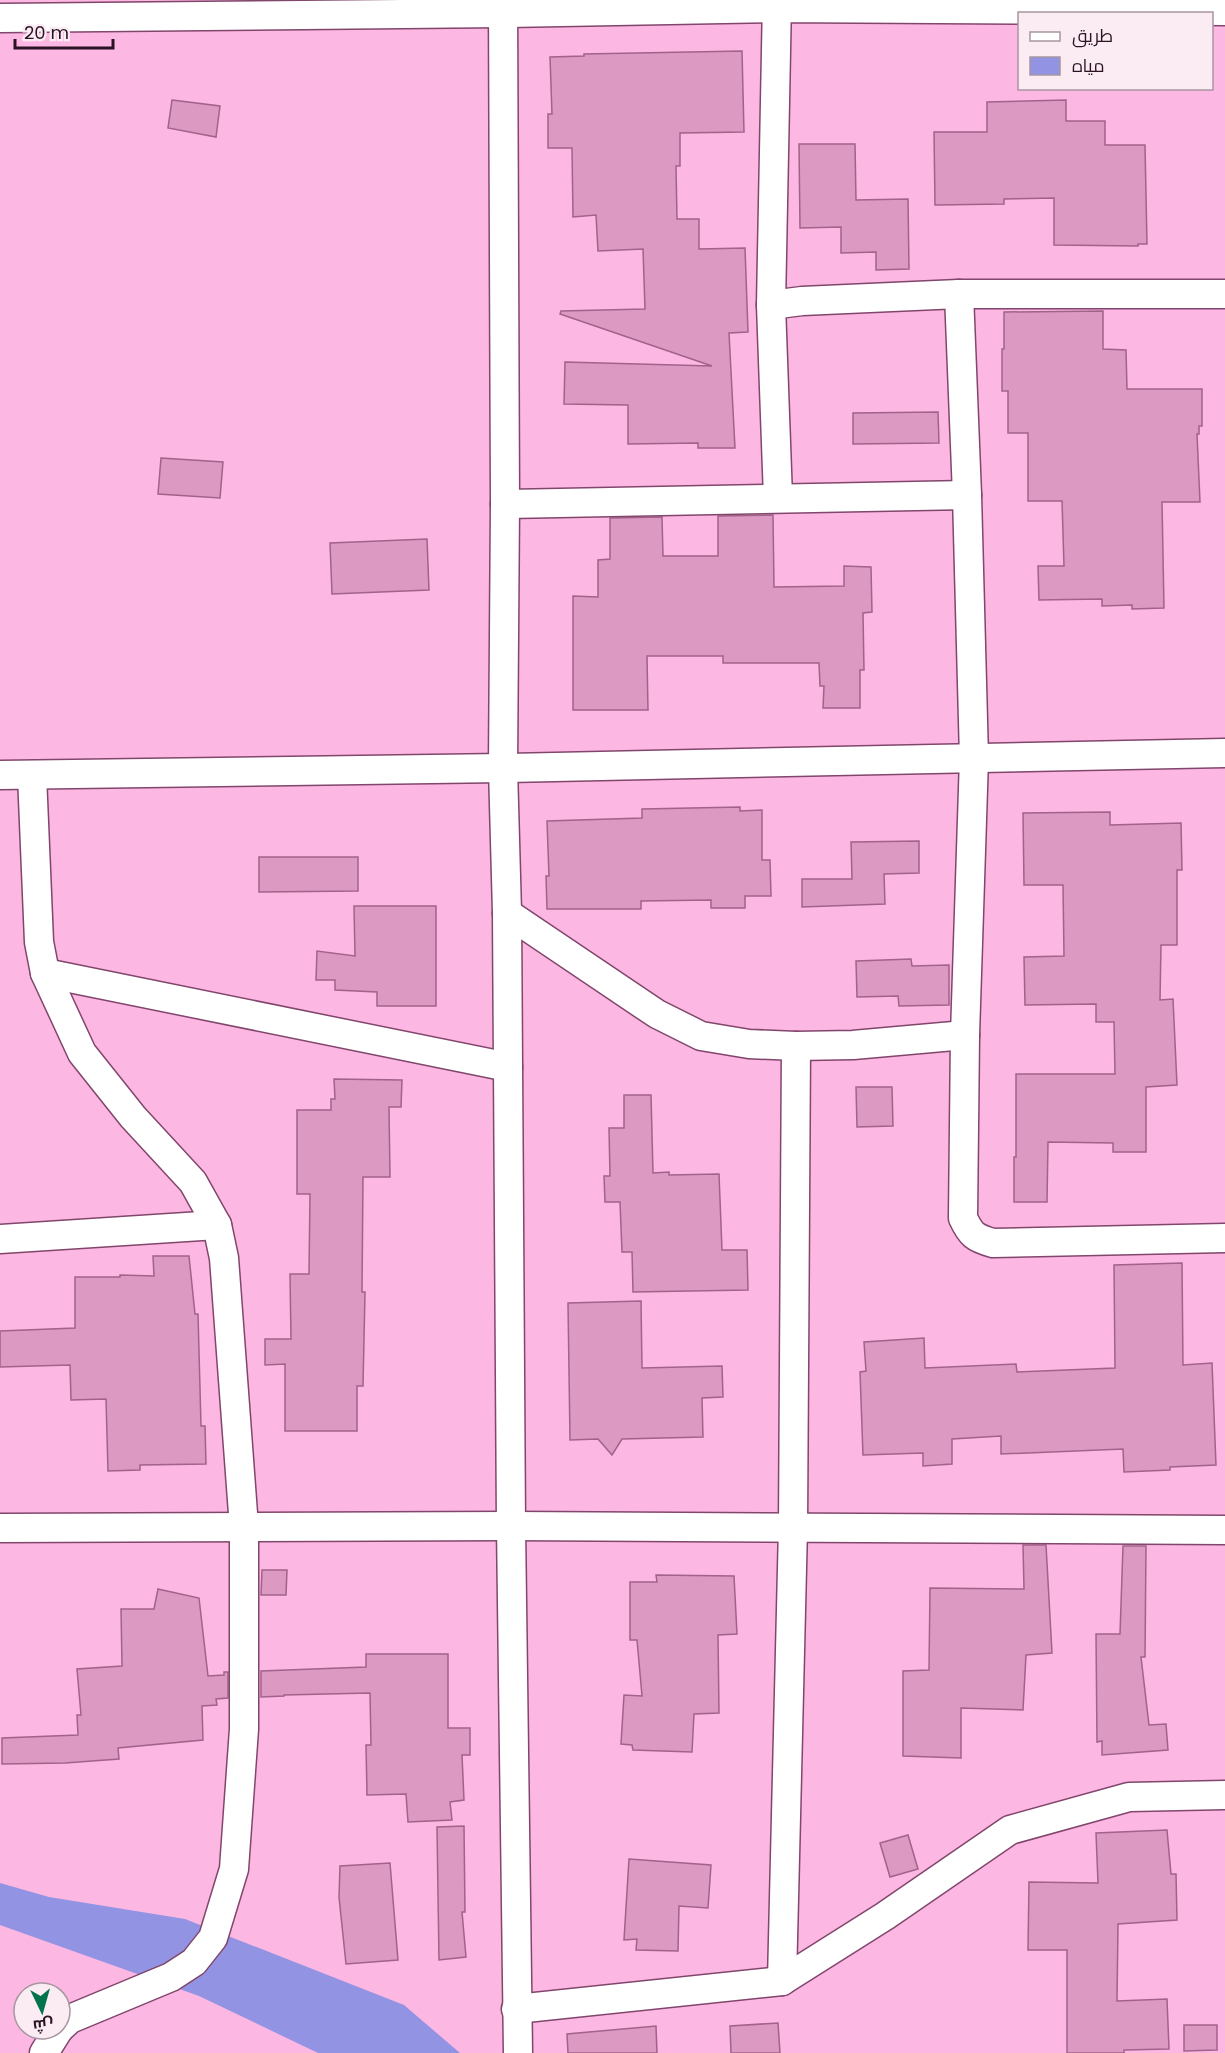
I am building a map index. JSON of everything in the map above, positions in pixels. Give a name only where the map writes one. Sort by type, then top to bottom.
[{"type":"street","points":[[777,4],[771,305],[778,498]]},
{"type":"street","points":[[0,18],[98,9],[777,4],[1225,11]]},
{"type":"street","points":[[502,7],[505,504],[503,768],[507,913],[511,1526],[518,2053]]},
{"type":"street","points":[[771,305],[802,301],[959,294],[1225,294]]},
{"type":"street","points":[[959,294],[974,758],[965,1035],[963,1218],[977,1239],[993,1243],[1225,1238]]},
{"type":"street","points":[[505,504],[967,495]]},
{"type":"street","points":[[0,775],[503,768],[1225,753]]},
{"type":"street","points":[[32,775],[39,942],[45,973],[82,1053],[133,1117],[193,1182],[217,1225],[224,1258],[244,1527],[244,1730],[234,1869],[213,1938],[194,1962],[171,1977],[72,2018]]},
{"type":"street","points":[[507,913],[657,1014],[701,1036],[749,1044],[796,1046],[853,1045],[965,1035]]},
{"type":"street","points":[[45,973],[508,1067]]},
{"type":"street","points":[[782,1981],[792,1527],[796,1046]]},
{"type":"street","points":[[0,1239],[217,1225]]},
{"type":"street","points":[[0,1528],[511,1526],[1225,1530]]},
{"type":"street","points":[[516,2009],[782,1981],[885,1916],[1011,1830],[1128,1797],[1225,1795]]},
{"type":"water","points":[[0,1883],[49,1897],[185,1919],[404,2005],[460,2053],[318,2053],[199,1996],[0,1925]]},
{"type":"building","points":[[742,51],[744,132],[680,133],[680,166],[676,166],[677,219],[699,219],[699,249],[745,248],[748,332],[729,333],[735,448],[698,448],[698,443],[628,444],[628,405],[564,404],[565,362],[712,366],[560,314],[561,311],[645,309],[643,249],[598,251],[596,215],[573,217],[572,148],[548,148],[548,114],[552,114],[550,57],[584,56],[584,54]]},
{"type":"building","points":[[172,100],[220,106],[216,137],[168,128]]},
{"type":"building","points":[[1066,100],[1066,121],[1105,121],[1105,145],[1145,145],[1147,244],[1138,244],[1138,246],[1054,245],[1054,198],[1004,199],[1004,204],[935,205],[934,132],[987,132],[987,102]]},
{"type":"building","points":[[799,144],[855,144],[856,200],[908,199],[909,269],[876,270],[876,252],[841,253],[841,227],[800,228]]},
{"type":"building","points":[[1103,311],[1103,349],[1126,350],[1127,389],[1202,389],[1202,426],[1199,426],[1199,434],[1197,434],[1200,502],[1162,502],[1164,608],[1132,609],[1132,605],[1102,606],[1102,599],[1039,600],[1038,566],[1064,566],[1062,501],[1028,501],[1028,433],[1008,433],[1008,391],[1002,391],[1004,312]]},
{"type":"building","points":[[938,412],[939,443],[853,444],[853,413]]},
{"type":"building","points":[[161,458],[223,462],[220,498],[158,494]]},
{"type":"building","points":[[773,515],[774,587],[844,586],[844,566],[871,567],[872,612],[863,613],[864,670],[860,670],[860,708],[823,708],[824,686],[820,686],[819,663],[723,663],[723,656],[647,656],[648,710],[573,710],[573,596],[598,597],[598,560],[610,559],[610,518],[662,517],[663,556],[718,556],[718,516]]},
{"type":"building","points":[[427,539],[429,590],[332,594],[330,543]]},
{"type":"building","points":[[740,807],[740,811],[762,810],[762,860],[770,860],[771,896],[745,896],[745,908],[711,908],[711,900],[641,901],[641,909],[547,909],[546,876],[549,876],[547,821],[642,818],[642,809]]},
{"type":"building","points":[[1110,812],[1110,825],[1181,823],[1182,870],[1177,870],[1177,945],[1161,945],[1160,1000],[1173,999],[1177,1085],[1146,1087],[1146,1152],[1113,1152],[1113,1143],[1048,1142],[1047,1202],[1014,1202],[1016,1074],[1115,1074],[1114,1022],[1096,1022],[1096,1004],[1025,1005],[1024,957],[1064,956],[1063,885],[1024,885],[1023,813]]},
{"type":"building","points":[[919,841],[919,873],[884,874],[885,904],[802,907],[802,879],[852,879],[851,842]]},
{"type":"building","points":[[259,857],[358,857],[358,891],[259,892]]},
{"type":"building","points":[[354,906],[436,906],[436,1006],[377,1006],[377,992],[335,990],[335,980],[316,980],[317,951],[355,956]]},
{"type":"building","points":[[911,959],[912,966],[949,965],[949,1005],[899,1006],[898,996],[857,997],[856,961]]},
{"type":"building","points":[[334,1079],[402,1080],[401,1107],[389,1107],[390,1177],[363,1177],[362,1292],[365,1292],[363,1386],[357,1386],[357,1431],[285,1431],[285,1364],[265,1365],[265,1339],[291,1339],[290,1274],[309,1274],[310,1194],[297,1194],[297,1110],[331,1110],[331,1099],[335,1099]]},
{"type":"building","points":[[856,1087],[892,1087],[893,1126],[857,1127]]},
{"type":"building","points":[[624,1095],[651,1095],[653,1173],[719,1174],[722,1250],[747,1250],[748,1290],[633,1292],[632,1252],[622,1252],[620,1202],[605,1202],[604,1176],[610,1176],[609,1128],[624,1128]]},
{"type":"building","points":[[153,1256],[189,1256],[195,1314],[198,1314],[201,1426],[205,1426],[206,1464],[140,1465],[140,1470],[108,1471],[106,1399],[71,1400],[70,1365],[0,1367],[0,1331],[75,1328],[75,1277],[154,1276]]},
{"type":"building","points":[[1182,1263],[1183,1365],[1212,1363],[1216,1465],[1124,1472],[1123,1449],[1001,1454],[1001,1436],[952,1439],[952,1464],[923,1466],[923,1453],[863,1455],[860,1372],[866,1371],[864,1342],[924,1338],[925,1368],[1016,1364],[1017,1372],[1115,1368],[1114,1265]]},
{"type":"building","points":[[641,1301],[642,1368],[722,1366],[723,1397],[702,1398],[703,1437],[622,1439],[612,1455],[598,1439],[570,1440],[568,1303]]},
{"type":"building","points":[[1023,1545],[1046,1545],[1052,1653],[1026,1655],[1023,1710],[961,1708],[961,1758],[903,1756],[903,1671],[929,1670],[930,1588],[1024,1589]]},
{"type":"building","points":[[1123,1546],[1146,1546],[1145,1657],[1141,1657],[1149,1725],[1166,1724],[1168,1750],[1102,1755],[1102,1741],[1097,1742],[1096,1634],[1120,1634]]},
{"type":"building","points":[[262,1570],[287,1570],[286,1595],[261,1595]]},
{"type":"building","points":[[656,1575],[734,1576],[737,1634],[718,1635],[719,1713],[694,1714],[692,1752],[633,1750],[632,1745],[621,1744],[624,1695],[642,1696],[637,1640],[630,1640],[630,1582],[657,1582]]},
{"type":"building","points":[[158,1589],[199,1598],[208,1676],[224,1675],[224,1672],[228,1672],[228,1698],[216,1699],[217,1705],[202,1706],[203,1740],[118,1748],[119,1759],[2,1764],[2,1738],[78,1735],[77,1715],[81,1715],[77,1669],[122,1666],[121,1609],[154,1609]]},
{"type":"building","points":[[366,1654],[448,1654],[448,1728],[470,1728],[470,1755],[462,1755],[464,1800],[450,1802],[452,1820],[408,1822],[406,1794],[367,1795],[366,1745],[371,1745],[370,1693],[261,1697],[261,1671],[366,1667]]},
{"type":"building","points":[[464,1826],[465,1912],[462,1912],[466,1957],[439,1960],[437,1827]]},
{"type":"building","points":[[1167,1830],[1171,1874],[1176,1874],[1177,1920],[1118,1924],[1117,2001],[1167,1999],[1169,2049],[1124,2050],[1124,2053],[1067,2053],[1067,1950],[1028,1950],[1029,1882],[1098,1883],[1096,1833]]},
{"type":"building","points":[[908,1835],[918,1869],[890,1877],[880,1843]]},
{"type":"building","points":[[629,1859],[711,1865],[708,1908],[679,1906],[678,1951],[636,1950],[637,1939],[624,1940]]},
{"type":"building","points":[[390,1863],[398,1960],[346,1964],[339,1897],[340,1866]]},
{"type":"building","points":[[778,2023],[780,2053],[731,2053],[730,2026]]},
{"type":"building","points":[[1184,2025],[1217,2025],[1217,2050],[1184,2051]]},
{"type":"building","points":[[656,2026],[657,2053],[568,2053],[567,2034]]}]
